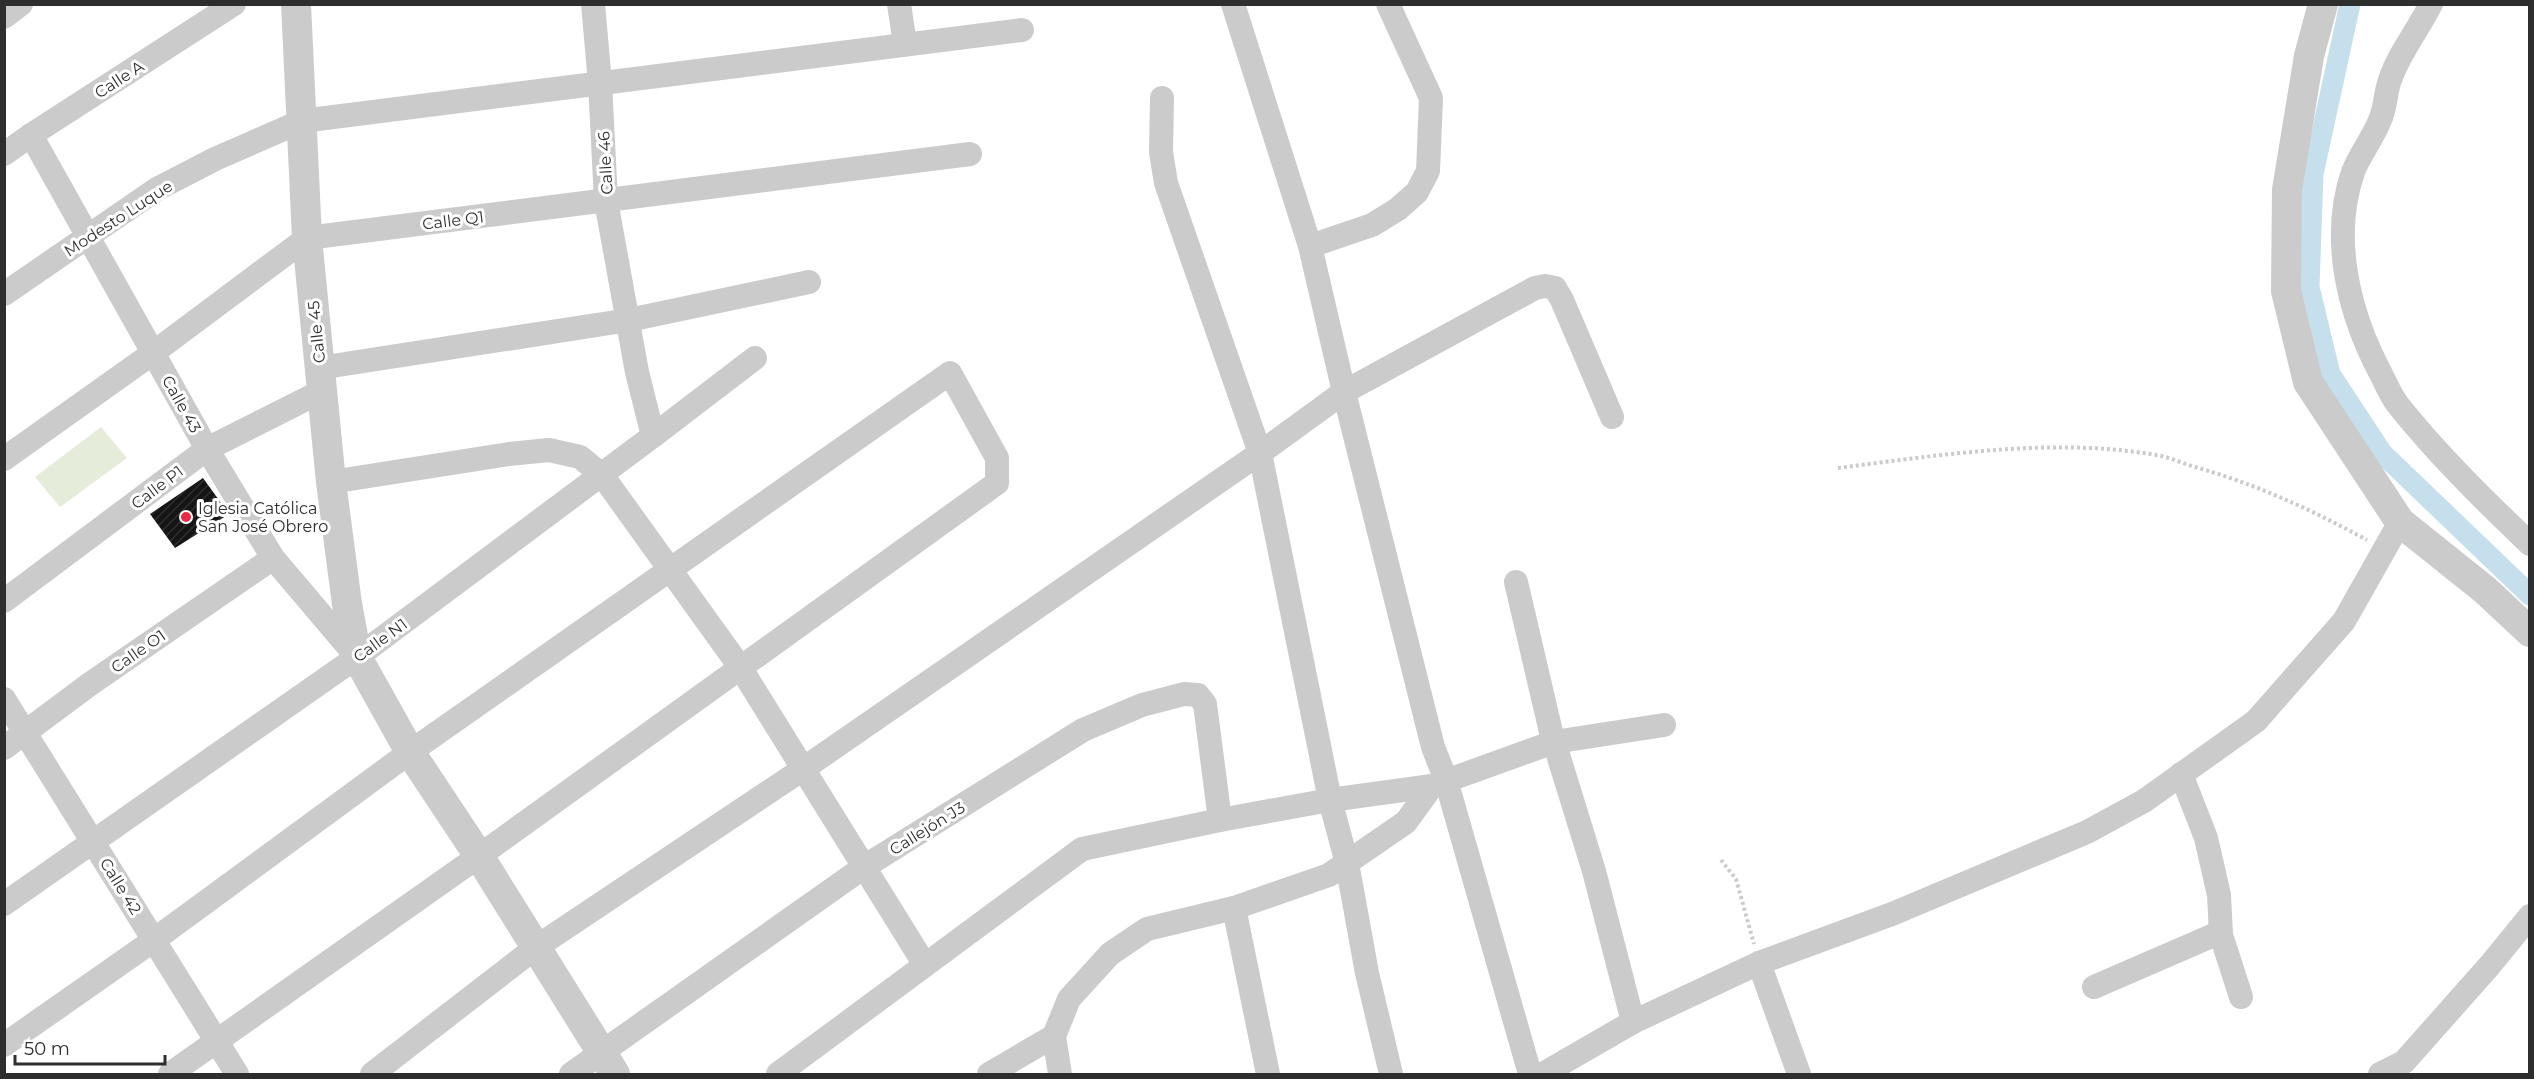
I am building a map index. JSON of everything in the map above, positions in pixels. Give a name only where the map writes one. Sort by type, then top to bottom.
[{"type":"street","points":[[4,17],[21,4]]},
{"type":"street","name":"Calle A","points":[[4,154],[234,4]]},
{"type":"street","name":"Calle 45","points":[[296,4],[307,238],[320,380],[347,604],[357,657],[410,752],[479,856],[609,1063]]},
{"type":"street","name":"Calle 46","points":[[593,4],[606,201],[629,320]]},
{"type":"street","points":[[899,4],[905,44]]},
{"type":"street","points":[[1233,4],[1310,246],[1433,747],[1439,783],[1530,1074]]},
{"type":"street","points":[[1310,246],[1372,225],[1398,209],[1417,192],[1428,171],[1431,98],[1388,4]]},
{"type":"street","points":[[2323,4],[2309,56],[2287,190],[2286,291],[2308,382],[2400,522],[2485,590],[2529,632]]},
{"type":"street","points":[[2431,4],[2420,28],[2397,62],[2389,82],[2381,118],[2354,171],[2345,211],[2344,257],[2351,305],[2369,352],[2397,404],[2464,480],[2529,544]]},
{"type":"street","name":"Modesto Luque","points":[[4,294],[157,189],[215,159],[302,122],[1022,30]]},
{"type":"street","points":[[1162,98],[1161,152],[1166,183],[1260,453],[1330,800],[1347,863],[1367,973],[1391,1074]]},
{"type":"street","name":"Calle 43","points":[[31,135],[207,449],[273,558],[357,657]]},
{"type":"street","name":"Calle Q1","points":[[4,459],[153,353],[307,238],[970,154]]},
{"type":"street","name":"Calle P1","points":[[4,601],[207,449],[320,380],[629,320],[808,282]]},
{"type":"street","points":[[372,1074],[535,948],[803,769],[1260,453],[1344,392],[1535,288],[1545,286],[1555,288],[1612,417]]},
{"type":"street","points":[[629,320],[637,372],[653,436]]},
{"type":"street","name":"Calle N1","points":[[4,904],[357,657],[602,476],[756,358]]},
{"type":"street","points":[[4,1045],[154,940],[410,752],[950,374],[997,458],[997,483],[479,856],[170,1074]]},
{"type":"street","points":[[331,482],[509,454],[549,450],[580,457],[602,476],[740,668],[925,965]]},
{"type":"street","points":[[1543,1074],[1633,1022],[1760,963],[1892,914],[2086,832],[2144,801],[2256,721],[2344,621],[2400,522]]},
{"type":"street","name":"Calle O1","points":[[4,748],[90,684],[273,558]]},
{"type":"street","points":[[1516,582],[1554,742],[1594,871],[1633,1022]]},
{"type":"street","name":"Callejón J3","points":[[571,1074],[609,1063],[864,867],[1083,730],[1142,705],[1184,694],[1198,695],[1205,704],[1220,820]]},
{"type":"street","name":"Calle 42","points":[[4,699],[237,1074]]},
{"type":"street","points":[[778,1074],[1082,849],[1220,820],[1439,783],[1554,742],[1664,725]]},
{"type":"street","points":[[2181,774],[2206,838],[2219,895],[2221,932],[2241,997]]},
{"type":"street","points":[[1060,1074],[1054,1036],[1069,999],[1110,954],[1148,929],[1234,908],[1329,875],[1406,822],[1439,783]]},
{"type":"street","points":[[1234,908],[1268,1074]]},
{"type":"street","points":[[2380,1074],[2411,1068],[2529,916]]},
{"type":"street","points":[[2094,987],[2221,932]]},
{"type":"street","points":[[1760,963],[1799,1074]]},
{"type":"street","points":[[989,1074],[1054,1036]]},
{"type":"path","points":[[1838,468],[1961,453],[2067,447],[2156,455],[2242,480],[2329,519],[2385,549]]},
{"type":"path","points":[[1721,860],[1736,879],[1760,963]]},
{"type":"green space","points":[[101,427],[127,458],[60,507],[35,477]]},
{"type":"building","name":"Iglesia Católica San José Obrero","points":[[203,478],[229,514],[175,548],[150,514]]},
{"type":"waterway","points":[[2350,4],[2313,174],[2309,287],[2330,374],[2382,453],[2530,595]]},
{"type":"place","name":"Iglesia Católica San José Obrero","points":[[186,517]]}]
